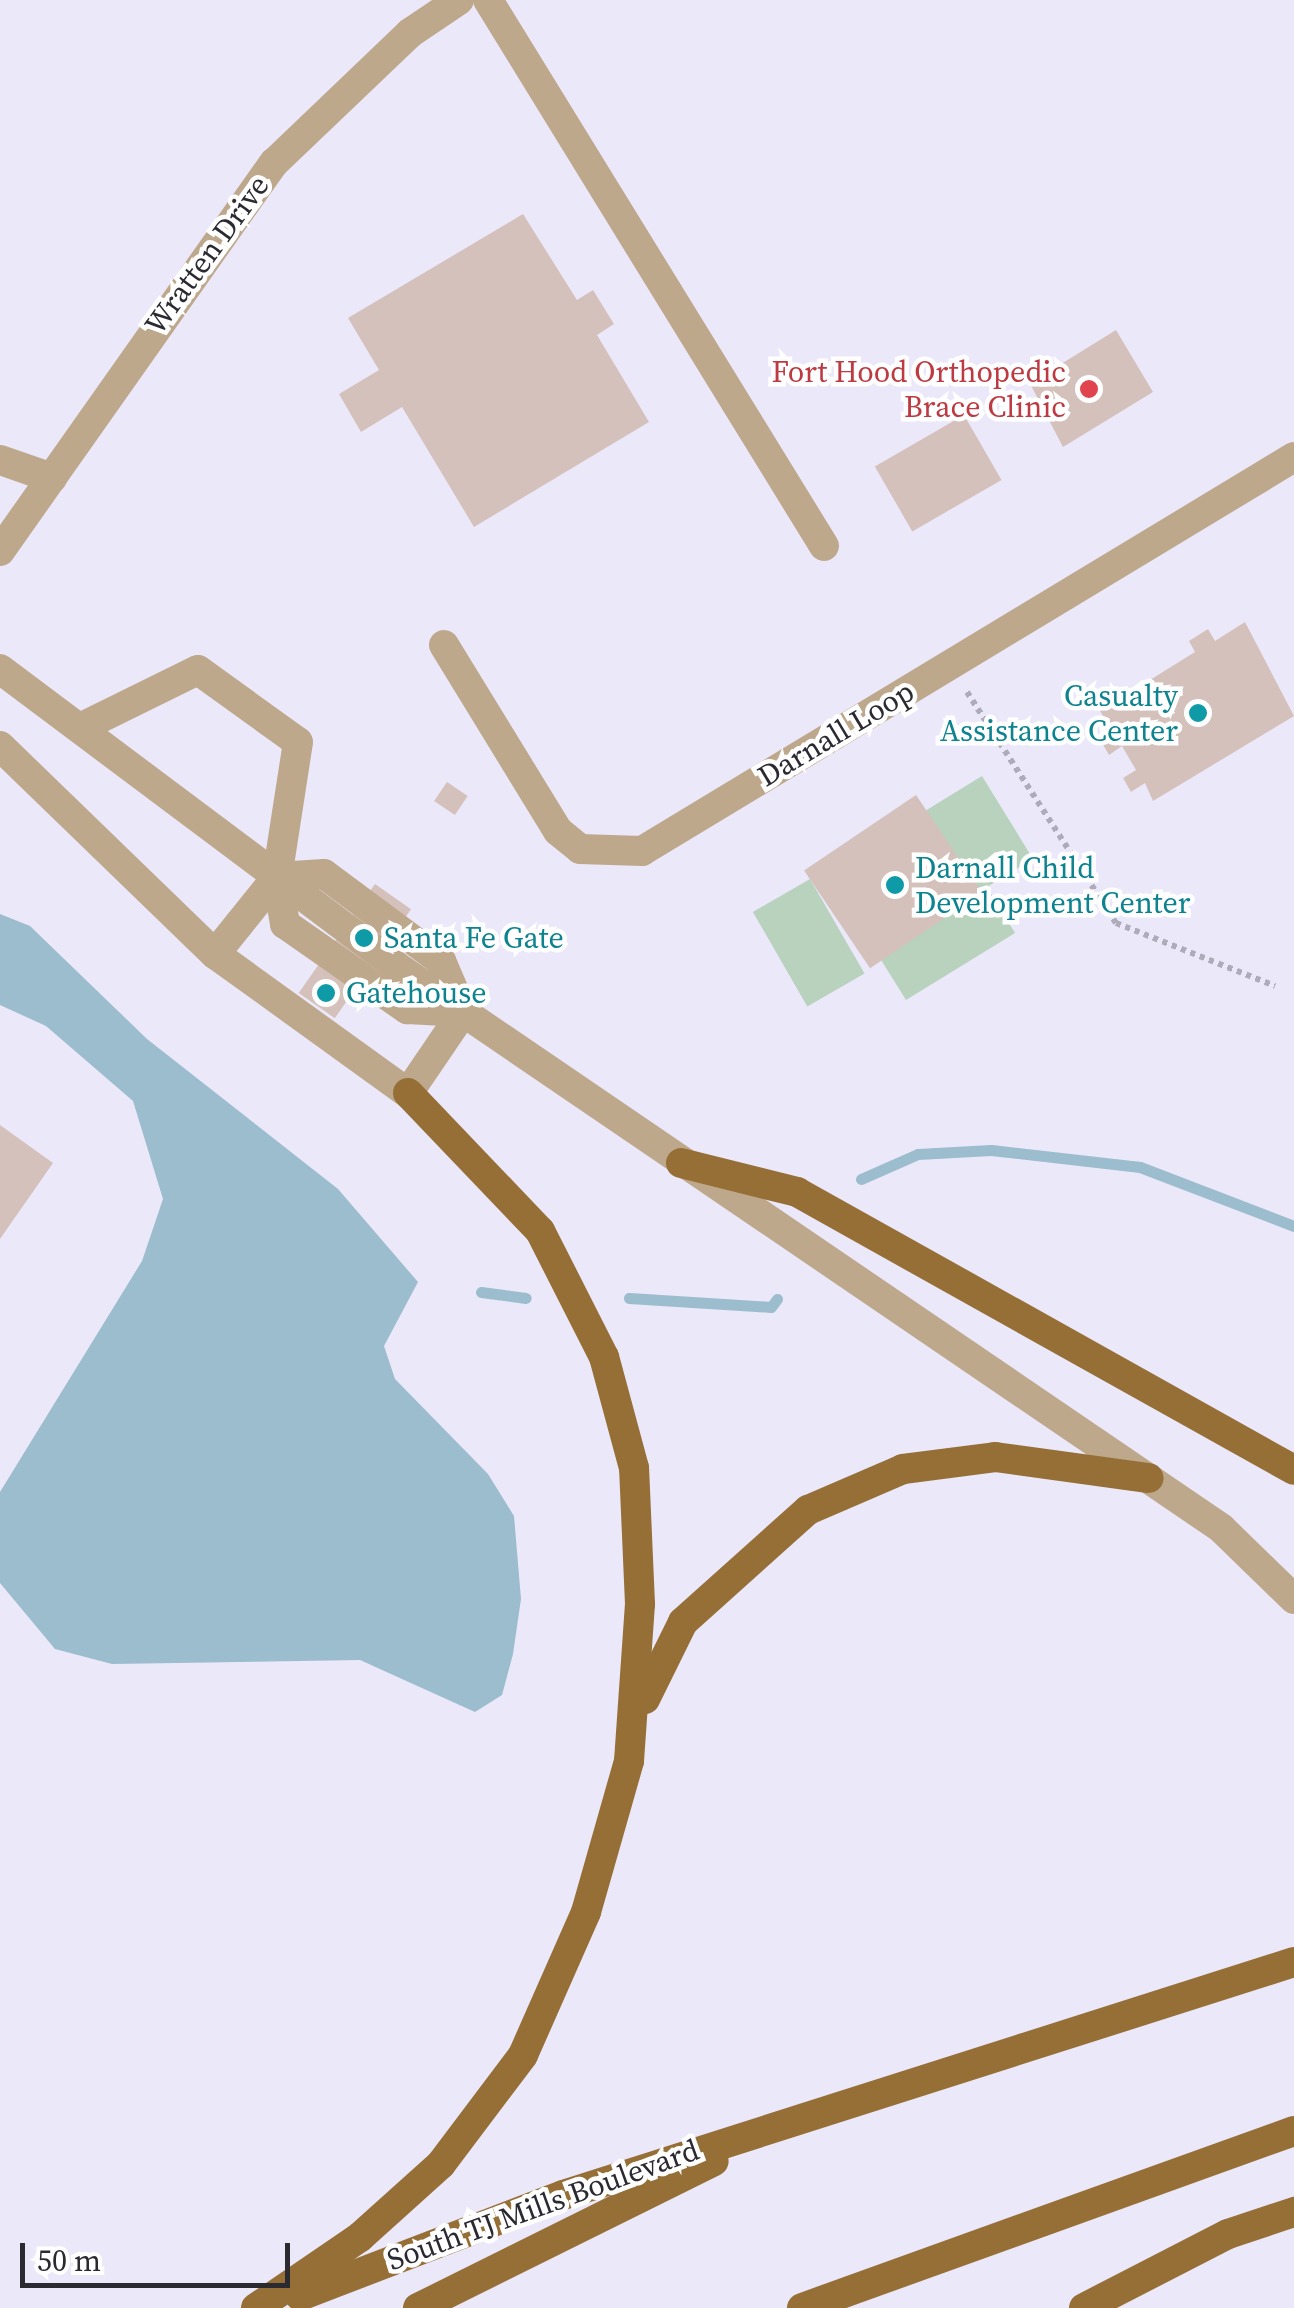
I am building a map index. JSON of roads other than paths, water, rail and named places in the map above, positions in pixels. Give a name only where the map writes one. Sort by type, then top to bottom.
[{"type":"main road","points":[[408,1093],[540,1230],[604,1357],[634,1468],[640,1604],[629,1761]]},
{"type":"main road","points":[[681,1163],[797,1192],[1294,1470]]},
{"type":"main road","points":[[256,2308],[360,2237],[441,2164],[523,2055],[586,1912],[653,1670],[683,1622],[808,1510],[903,1469],[995,1457],[1149,1478]]},
{"type":"main road","name":"South TJ Mills Boulevard","points":[[275,2308],[564,2194],[815,2110],[1294,1962]]},
{"type":"main road","name":"South TJ Mills Boulevard","points":[[418,2308],[815,2110]]},
{"type":"main road","points":[[802,2308],[1294,2130]]},
{"type":"main road","points":[[1084,2308],[1228,2234],[1294,2212]]},
{"type":"street","name":"Wratten Drive","points":[[0,550],[210,242],[274,163],[410,33],[459,0]]},
{"type":"street","points":[[488,0],[824,546]]},
{"type":"street","name":"Darnall Loop","points":[[444,645],[558,830],[580,849],[612,856],[642,852],[1294,457]]},
{"type":"street","points":[[0,460],[52,478]]},
{"type":"street","points":[[0,669],[463,1012],[1220,1528],[1294,1599]]},
{"type":"street","points":[[82,727],[198,670],[298,742],[277,877],[215,954]]},
{"type":"street","points":[[0,746],[215,954],[408,1093],[463,1012]]},
{"type":"water","points":[[0,914],[30,926],[147,1039],[338,1189],[418,1282],[384,1346],[395,1379],[488,1474],[514,1516],[521,1599],[513,1654],[502,1695],[475,1712],[360,1660],[112,1664],[55,1649],[0,1583],[0,1492],[142,1261],[163,1199],[133,1101],[46,1026],[0,1005]]},
{"type":"waterway","points":[[861,1179],[918,1154],[991,1150],[1140,1167],[1294,1226]]},
{"type":"waterway","points":[[481,1292],[526,1298]]},
{"type":"waterway","points":[[629,1298],[771,1307],[777,1299]]},
{"type":"place","name":"Fort Hood Orthopedic Brace Clinic","points":[[1089,389]]},
{"type":"place","name":"Casualty Assistance Center","points":[[1198,713]]},
{"type":"place","name":"Darnall Child Development Center","points":[[895,885]]},
{"type":"place","name":"Santa Fe Gate","points":[[364,938]]},
{"type":"place","name":"Gatehouse","points":[[326,993]]}]
